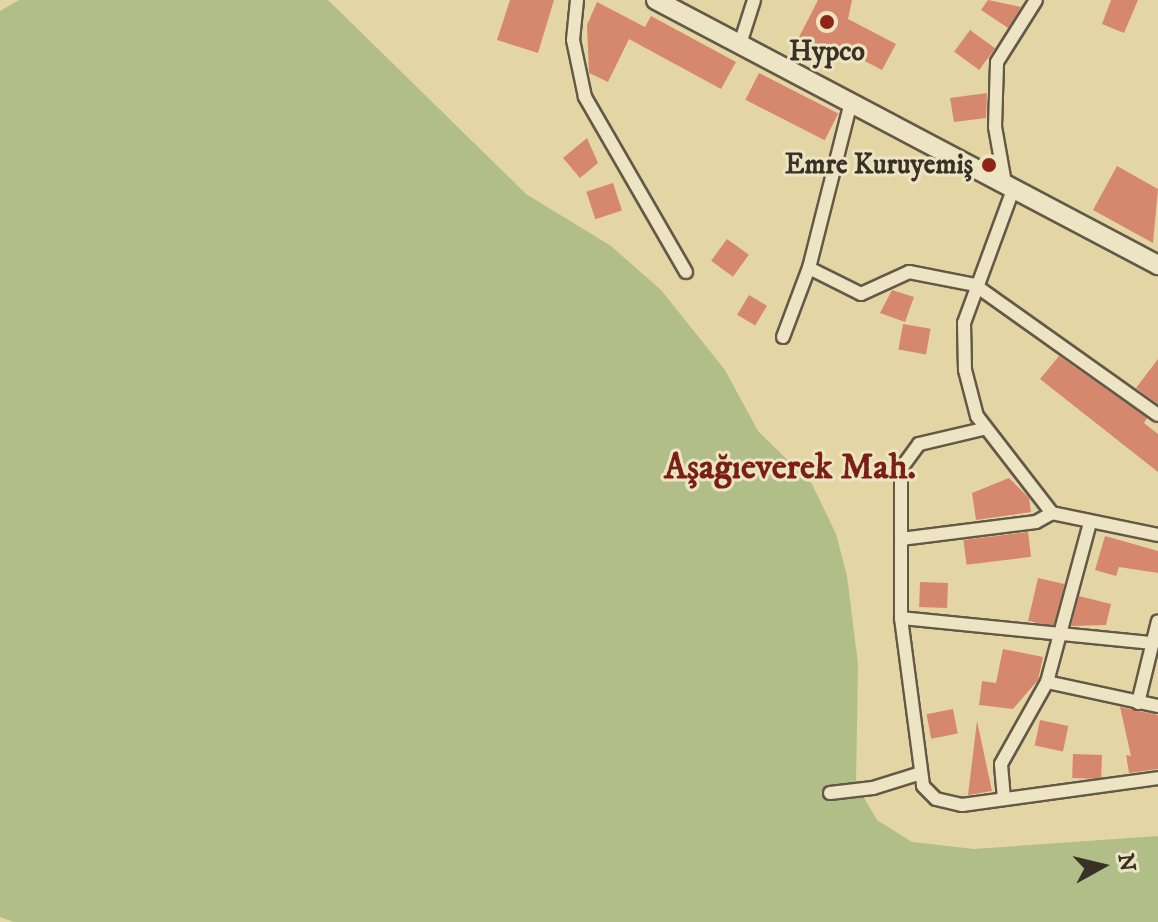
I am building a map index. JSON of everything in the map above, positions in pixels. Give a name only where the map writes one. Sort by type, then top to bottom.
[{"type":"main road","points":[[656,0],[1158,263]]},
{"type":"street","points":[[577,0],[575,60],[585,97],[686,272]]},
{"type":"street","points":[[740,44],[754,0]]},
{"type":"street","points":[[1036,0],[997,62],[995,127],[1010,185],[975,285],[963,354],[983,429],[1052,513],[1158,535]]},
{"type":"street","points":[[783,337],[809,268],[851,102]]},
{"type":"street","points":[[809,268],[861,294],[884,279],[921,271],[975,285],[1158,415]]},
{"type":"street","points":[[983,429],[910,449],[901,469],[901,618],[918,774],[929,793],[944,803],[1004,799],[1158,778]]},
{"type":"street","points":[[901,539],[1036,522],[1052,513]]},
{"type":"street","points":[[1004,799],[1001,764],[1047,682],[1090,523]]},
{"type":"street","points":[[901,618],[1062,629],[1152,643]]},
{"type":"street","points":[[1138,703],[1158,621]]},
{"type":"street","points":[[1047,682],[1158,706]]},
{"type":"street","points":[[830,793],[873,788],[918,774]]},
{"type":"green space","points":[[19,0],[328,0],[526,194],[611,246],[661,290],[725,370],[758,431],[812,484],[836,534],[847,576],[858,664],[856,784],[877,820],[912,842],[974,849],[1158,836],[1158,922],[14,922],[0,917],[0,11]]},
{"type":"building","points":[[510,0],[554,0],[538,53],[497,40]]},
{"type":"building","points":[[818,0],[852,0],[848,19],[896,44],[882,70],[834,45],[828,57],[797,41]]},
{"type":"building","points":[[988,0],[1021,7],[1008,28],[981,10]]},
{"type":"building","points":[[1111,0],[1138,0],[1124,33],[1102,24]]},
{"type":"building","points":[[597,2],[645,27],[651,16],[736,62],[721,89],[629,39],[608,82],[589,73],[587,25]]},
{"type":"building","points":[[970,30],[995,48],[979,70],[954,52]]},
{"type":"building","points":[[759,73],[838,113],[825,140],[745,100]]},
{"type":"building","points":[[987,93],[986,118],[954,122],[950,98]]},
{"type":"building","points":[[587,138],[598,163],[580,178],[563,158]]},
{"type":"building","points":[[1117,166],[1158,189],[1153,243],[1093,210]]},
{"type":"building","points":[[613,183],[622,211],[595,219],[586,192]]},
{"type":"building","points":[[727,239],[749,255],[733,277],[711,261]]},
{"type":"building","points":[[892,290],[914,297],[905,322],[880,313]]},
{"type":"building","points":[[749,295],[767,306],[755,326],[737,315]]},
{"type":"building","points":[[903,324],[931,329],[926,354],[898,350]]},
{"type":"building","points":[[1059,356],[1147,418],[1144,423],[1158,434],[1158,472],[1040,379]]},
{"type":"building","points":[[1158,359],[1158,404],[1136,388]]},
{"type":"building","points":[[1009,478],[1029,498],[1031,512],[976,520],[972,493]]},
{"type":"building","points":[[1028,532],[1031,557],[967,565],[963,540]]},
{"type":"building","points":[[1105,536],[1158,551],[1158,573],[1119,567],[1116,576],[1095,570]]},
{"type":"building","points":[[1038,578],[1064,584],[1054,627],[1028,621]]},
{"type":"building","points":[[920,582],[948,583],[947,608],[919,607]]},
{"type":"building","points":[[1079,596],[1111,604],[1106,625],[1071,626]]},
{"type":"building","points":[[1003,649],[1043,657],[1038,680],[1013,709],[979,705],[982,681],[996,683]]},
{"type":"building","points":[[1120,707],[1158,715],[1158,769],[1129,773],[1126,755],[1131,756]]},
{"type":"building","points":[[953,709],[958,734],[931,739],[926,714]]},
{"type":"building","points":[[1040,720],[1068,726],[1063,751],[1035,745]]},
{"type":"building","points":[[977,721],[992,791],[968,795]]},
{"type":"building","points":[[1073,754],[1102,755],[1101,779],[1072,778]]},
{"type":"place","name":"Hypco","points":[[827,22]]},
{"type":"place","name":"Emre Kuruyemiş","points":[[989,165]]},
{"type":"district","name":"Aşağıeverek Mah.","points":[[790,468]]}]
